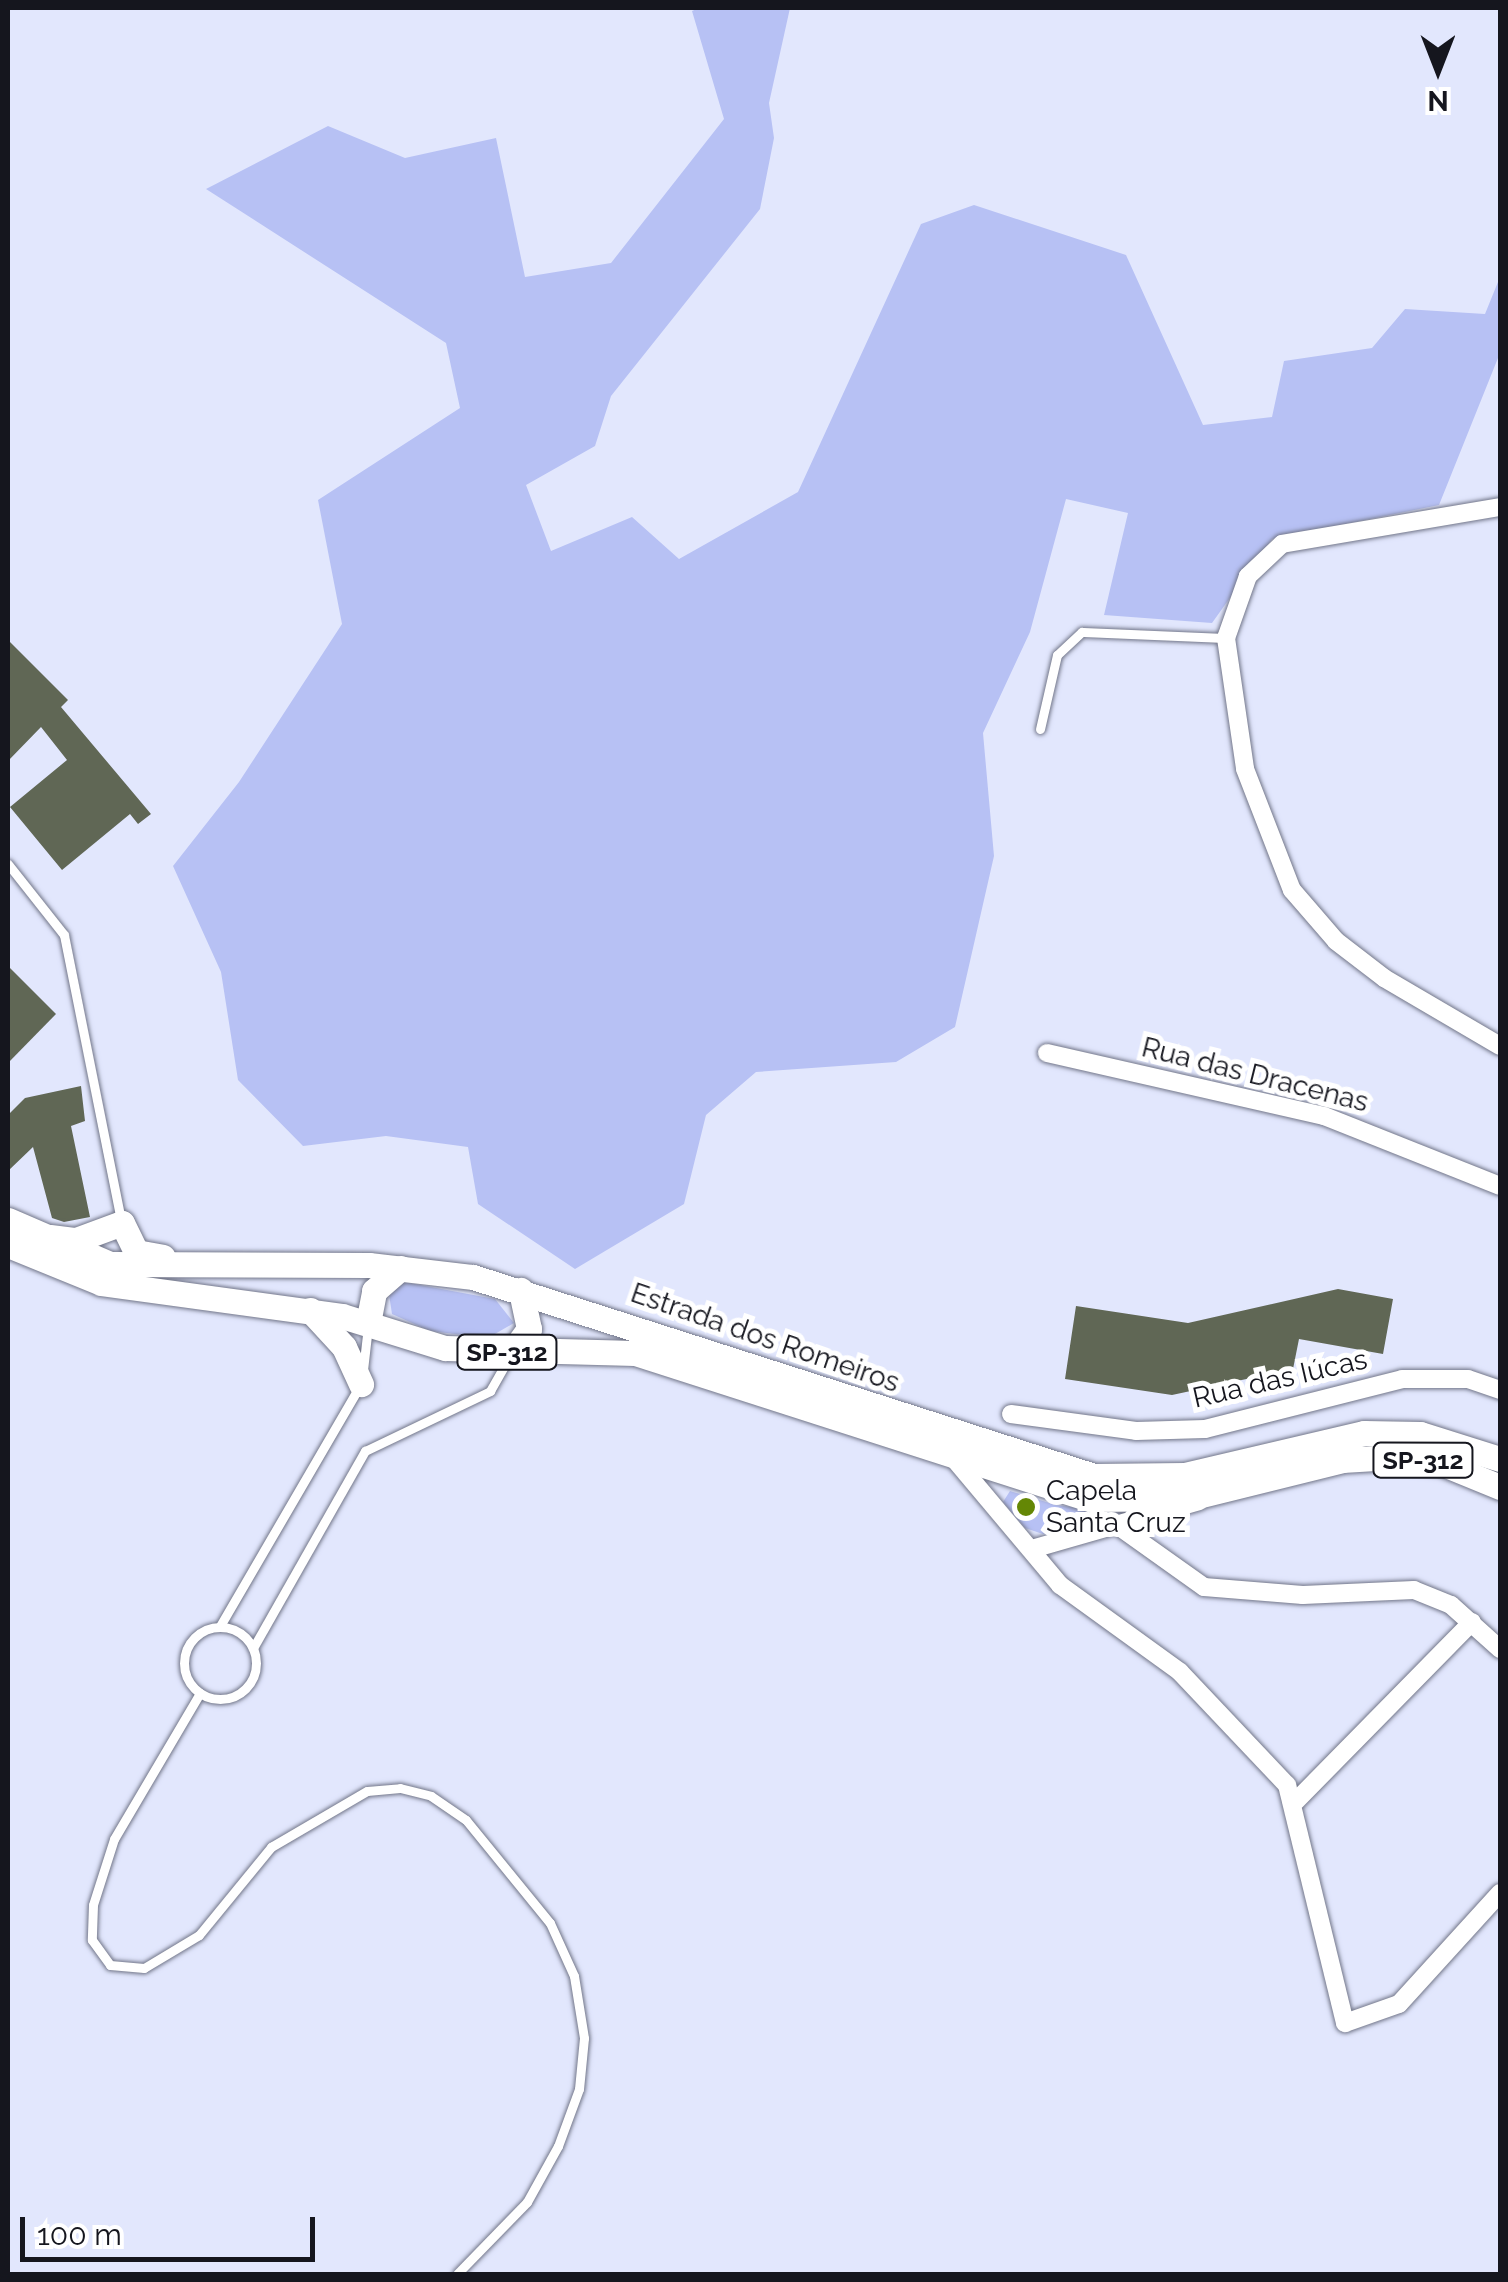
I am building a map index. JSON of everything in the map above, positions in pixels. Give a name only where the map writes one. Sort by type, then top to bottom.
[{"type":"main road","points":[[15,1233],[76,1240],[122,1223],[129,1245],[145,1256],[242,1262]]},
{"type":"main road","name":"Estrada dos Romeiros","points":[[15,1233],[110,1264],[242,1262],[400,1268],[521,1290],[1094,1476],[1185,1475],[1364,1433],[1434,1436],[1500,1459]]},
{"type":"main road","name":"Estrada dos Romeiros","points":[[15,1233],[124,1288],[310,1310],[368,1323],[445,1348],[635,1353],[956,1461],[1091,1499],[1156,1502],[1220,1492],[1329,1463],[1392,1457],[1441,1463],[1500,1487]]},
{"type":"main road","points":[[368,1323],[374,1292],[400,1268]]},
{"type":"main road","points":[[512,1352],[528,1329],[521,1290]]},
{"type":"main road","points":[[310,1310],[344,1346],[361,1384]]},
{"type":"street","points":[[1500,507],[1282,544],[1248,576],[1226,638],[1245,769],[1292,890],[1336,941],[1384,978],[1500,1046]]},
{"type":"street","name":"Rua das Dracenas","points":[[1047,1053],[1324,1116],[1500,1186]]},
{"type":"street","name":"Rua das Iúcas","points":[[1011,1414],[1136,1431],[1205,1429],[1402,1379],[1468,1378],[1500,1390]]},
{"type":"street","points":[[956,1461],[1076,1600],[1180,1672],[1296,1801],[1342,2019],[1351,2025],[1400,2004],[1500,1893]]},
{"type":"street","points":[[1032,1549],[1121,1528],[1220,1492]]},
{"type":"street","points":[[1121,1528],[1204,1587],[1303,1595],[1414,1590],[1472,1622],[1500,1649]]},
{"type":"street","points":[[1296,1801],[1472,1622]]},
{"type":"lane","points":[[1040,729],[1058,654],[1082,632],[1226,638]]},
{"type":"lane","points":[[8,864],[64,935],[122,1223]]},
{"type":"lane","points":[[200,1694],[183,1658],[192,1638],[220,1626],[361,1384],[368,1323]]},
{"type":"lane","points":[[200,1694],[240,1694],[256,1668],[253,1648],[365,1451],[490,1391],[512,1352]]},
{"type":"lane","points":[[220,1626],[253,1648]]},
{"type":"lane","points":[[200,1694],[114,1839],[93,1905],[92,1940],[110,1964],[144,1968],[199,1936],[271,1848],[367,1791],[400,1788],[431,1796],[466,1820],[550,1923],[574,1976],[584,2038],[580,2089],[527,2202],[458,2274]]},
{"type":"shaded area","points":[[790,8],[769,103],[774,138],[760,209],[611,396],[595,446],[526,485],[551,551],[632,517],[679,559],[798,492],[921,224],[974,205],[1126,255],[1203,425],[1272,417],[1284,361],[1372,348],[1405,309],[1485,314],[1500,277],[1500,353],[1439,505],[1272,539],[1212,623],[1104,615],[1128,513],[1066,499],[1030,632],[983,733],[994,856],[955,1027],[896,1062],[756,1072],[706,1115],[684,1204],[575,1269],[478,1204],[468,1147],[386,1136],[303,1146],[238,1080],[221,972],[173,866],[239,782],[342,624],[318,500],[460,408],[446,343],[206,189],[328,126],[405,158],[496,138],[525,277],[611,263],[724,119],[692,11]]},
{"type":"shaded area","points":[[404,1282],[495,1299],[514,1323],[488,1338],[430,1331],[392,1314],[389,1294]]},
{"type":"shaded area","points":[[1010,1491],[1056,1505],[1123,1514],[1043,1534],[1025,1528],[1003,1502]]},
{"type":"building","points":[[8,640],[68,700],[61,707],[151,814],[138,824],[130,814],[62,870],[10,807],[67,760],[41,727],[8,761]]},
{"type":"building","points":[[8,966],[56,1014],[8,1063]]},
{"type":"building","points":[[81,1086],[85,1121],[71,1126],[90,1217],[64,1222],[52,1218],[33,1147],[8,1171],[8,1115],[25,1098]]},
{"type":"building","points":[[1338,1289],[1393,1299],[1383,1354],[1299,1339],[1293,1369],[1172,1395],[1065,1379],[1076,1306],[1188,1323]]},
{"type":"place","name":"Capela Santa Cruz","points":[[1026,1507]]}]
